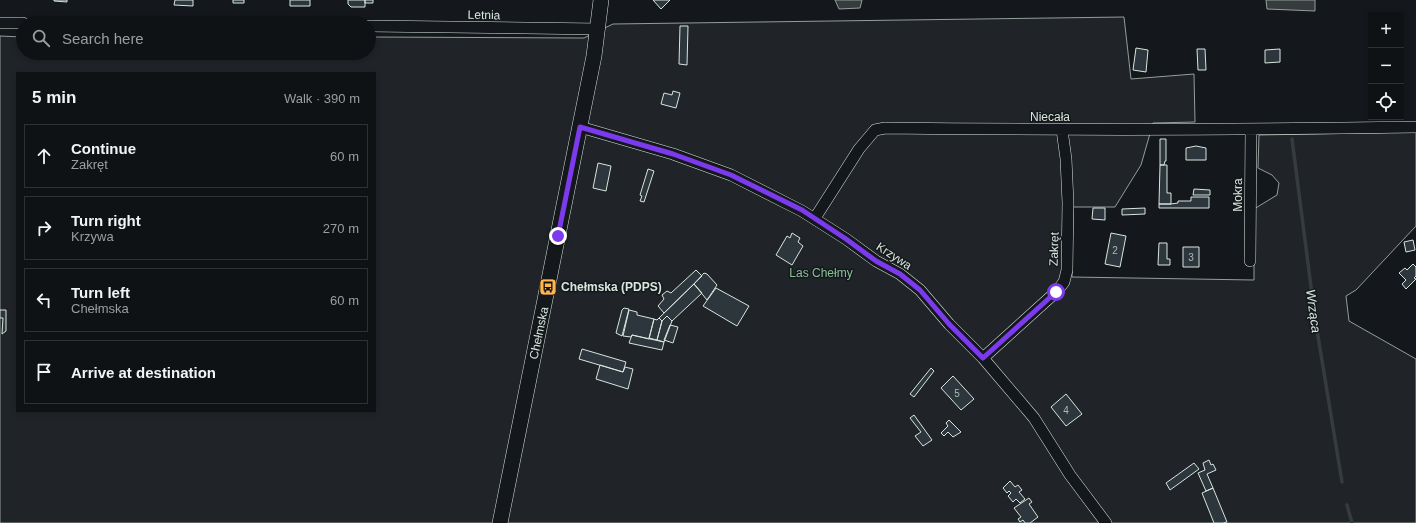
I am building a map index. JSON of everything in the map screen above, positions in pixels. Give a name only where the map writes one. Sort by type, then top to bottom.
[{"type":"street","name":"Chełmska","points":[[500,523],[599,29],[601,0]]},
{"type":"street","points":[[0,23],[16,23]]},
{"type":"street","name":"Letnia","points":[[376,26],[599,29]]},
{"type":"street","name":"Krzywa","points":[[580,127],[673,154],[731,175],[775,196],[815,218],[876,261],[900,274],[920,290],[949,324],[983,358],[1034,418],[1070,475],[1106,523]]},
{"type":"street","name":"Niecała","points":[[815,218],[859,149],[875,130],[885,128],[1251,130],[1416,127]]},
{"type":"street","name":"Zakręt","points":[[983,358],[1056,292],[1064,282],[1067,270],[1068,203],[1066,159],[1062,130]]},
{"type":"street","name":"Mokra","points":[[1250,261],[1251,130]]},
{"type":"green space","name":"Las Chełmy","points":[[1124,17],[1131,79],[1194,74],[1195,122],[1153,123],[1141,165],[1115,207],[1073,207],[1072,277],[1254,280],[1254,209],[1277,195],[1279,183],[1272,175],[1258,168],[1259,135],[1416,132],[1416,226],[1356,290],[1346,296],[1349,321],[1416,359],[1416,523],[0,523],[0,36],[16,37],[16,60],[376,60],[376,37],[584,38],[613,24]]},
{"type":"shaded area","points":[[835,0],[862,0],[860,8],[839,9]]},
{"type":"shaded area","points":[[1266,0],[1315,0],[1315,11],[1267,9]]},
{"type":"building","points":[[67,0],[67,2],[54,1]]},
{"type":"building","points":[[175,0],[193,0],[193,6],[174,5]]},
{"type":"building","points":[[233,0],[244,0],[244,3],[233,3]]},
{"type":"building","points":[[290,0],[310,0],[310,6],[290,6]]},
{"type":"building","points":[[348,0],[365,0],[365,7],[351,7],[348,4]]},
{"type":"building","points":[[365,0],[373,0],[373,3],[365,3]]},
{"type":"building","points":[[653,0],[670,0],[661,9]]},
{"type":"building","points":[[680,26],[688,26],[687,65],[679,64]]},
{"type":"building","points":[[1136,48],[1148,50],[1146,72],[1133,70]]},
{"type":"building","points":[[1197,49],[1205,49],[1206,70],[1198,70]]},
{"type":"building","points":[[1280,49],[1280,62],[1265,63],[1265,50]]},
{"type":"building","points":[[673,91],[680,93],[676,108],[661,104],[664,93],[672,95]]},
{"type":"building","points":[[1160,139],[1166,139],[1166,161],[1164,165],[1160,165]]},
{"type":"building","points":[[1196,146],[1206,148],[1206,160],[1186,160],[1186,148]]},
{"type":"building","points":[[598,163],[611,166],[606,191],[593,188]]},
{"type":"building","points":[[1160,165],[1167,165],[1167,193],[1171,193],[1171,204],[1159,204]]},
{"type":"building","points":[[648,169],[654,171],[644,202],[640,201],[642,196],[640,195]]},
{"type":"building","points":[[1194,189],[1210,190],[1210,195],[1193,195]]},
{"type":"building","points":[[1191,197],[1209,197],[1209,208],[1159,208],[1159,204],[1178,203],[1178,201],[1191,201]]},
{"type":"building","points":[[1093,208],[1105,208],[1105,220],[1092,219]]},
{"type":"building","points":[[1145,208],[1145,214],[1122,215],[1122,209]]},
{"type":"building","points":[[792,233],[800,238],[798,242],[803,246],[792,265],[776,255],[787,236],[790,238]]},
{"type":"building","points":[[1111,233],[1126,236],[1120,267],[1105,264]]},
{"type":"building","points":[[1413,240],[1415,250],[1406,252],[1404,242]]},
{"type":"building","points":[[1159,243],[1167,243],[1167,259],[1170,259],[1170,265],[1158,265]]},
{"type":"building","points":[[1183,247],[1199,247],[1199,267],[1183,267]]},
{"type":"building","points":[[1413,264],[1416,267],[1416,276],[1414,278],[1416,279],[1406,289],[1402,284],[1406,280],[1399,273],[1405,268],[1407,270]]},
{"type":"building","points":[[696,270],[702,276],[664,313],[658,306],[664,299],[662,295],[667,291],[671,293]]},
{"type":"building","points":[[704,273],[707,274],[717,285],[707,300],[694,284]]},
{"type":"building","points":[[694,284],[702,293],[672,321],[667,316],[662,321],[659,318]]},
{"type":"building","points":[[716,288],[749,306],[737,326],[703,306]]},
{"type":"building","points":[[624,308],[629,309],[622,336],[616,333],[622,310]]},
{"type":"building","points":[[0,310],[6,310],[6,331],[2,334],[3,318],[0,318]]},
{"type":"building","points":[[629,310],[637,312],[637,315],[654,319],[649,339],[632,335],[631,337],[623,336]]},
{"type":"building","points":[[667,316],[672,321],[664,342],[657,340],[662,321]]},
{"type":"building","points":[[659,318],[662,321],[657,340],[649,338],[654,319],[657,320]]},
{"type":"building","points":[[670,325],[678,327],[673,343],[664,340]]},
{"type":"building","points":[[632,335],[664,342],[662,350],[629,343]]},
{"type":"building","points":[[582,349],[626,362],[623,372],[579,359]]},
{"type":"building","points":[[600,365],[623,372],[625,367],[633,369],[628,389],[596,379]]},
{"type":"building","points":[[931,368],[934,371],[914,397],[910,394]]},
{"type":"building","points":[[953,376],[974,399],[961,410],[941,388]]},
{"type":"building","points":[[1066,394],[1082,414],[1066,426],[1051,407]]},
{"type":"building","points":[[914,415],[932,440],[923,446],[915,436],[921,432],[910,418]]},
{"type":"building","points":[[949,420],[961,432],[953,437],[948,432],[944,436],[941,433],[948,426],[946,423]]},
{"type":"building","points":[[1209,460],[1211,465],[1213,464],[1216,470],[1207,474],[1213,488],[1206,491],[1198,473],[1205,470],[1203,463]]},
{"type":"building","points":[[1194,463],[1199,469],[1170,490],[1166,483]]},
{"type":"building","points":[[1010,481],[1015,487],[1018,485],[1022,490],[1019,492],[1025,499],[1020,503],[1016,499],[1013,502],[1008,496],[1011,493],[1009,491],[1007,493],[1003,488]]},
{"type":"building","points":[[1213,488],[1227,522],[1214,523],[1202,493]]},
{"type":"building","points":[[1029,498],[1032,502],[1029,504],[1038,517],[1030,523],[1025,523],[1023,520],[1020,522],[1018,519],[1021,517],[1014,508]]},
{"type":"waterway","name":"Wrząca","points":[[1292,139],[1315,318],[1342,482]]},
{"type":"waterway","name":"Wrząca","points":[[1347,505],[1352,523]]},
{"type":"place","name":"Chełmska (PDPS)","points":[[548,287]]},
{"type":"route","points":[[558,236],[580,127],[673,154],[731,175],[802,210],[876,261],[900,274],[920,290],[949,324],[983,358],[1056,292]]}]
